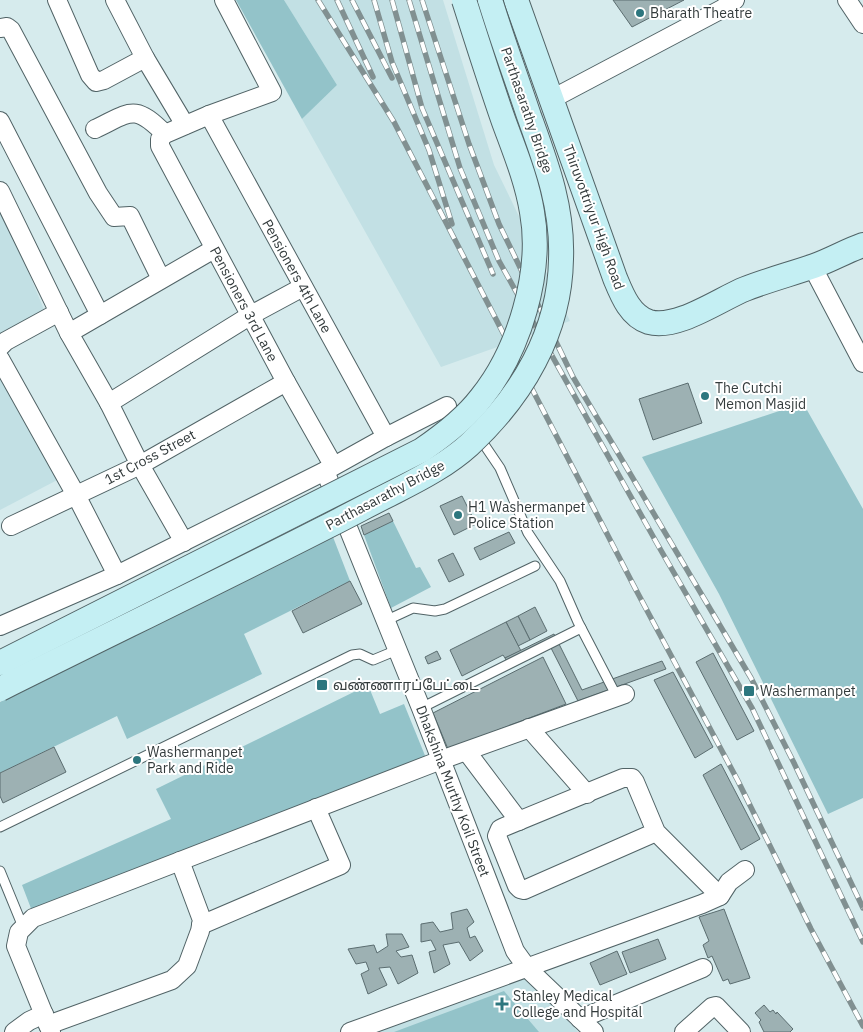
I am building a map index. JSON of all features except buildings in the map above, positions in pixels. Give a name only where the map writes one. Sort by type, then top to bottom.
[{"type":"main road","name":"Parthasarathy Bridge","points":[[0,663],[422,450],[458,424],[491,384],[507,357],[526,306],[533,266],[534,227],[528,192],[464,0]]},
{"type":"main road","name":"Parthasarathy Bridge","points":[[0,689],[415,481],[456,456],[469,445],[493,421],[520,388],[542,347],[553,313],[561,265],[560,234],[558,209],[552,184],[490,0]]},
{"type":"main road","name":"Thiruvottriyur High Road","points":[[516,0],[550,100],[615,278],[628,305],[641,318],[650,322],[684,318],[744,290],[812,266],[863,245]]},
{"type":"street","points":[[57,0],[90,75],[96,82],[104,80],[146,58]]},
{"type":"street","points":[[115,0],[185,125]]},
{"type":"street","points":[[95,129],[135,112],[152,122],[162,138],[185,125],[272,92],[224,0]]},
{"type":"street","points":[[847,0],[863,24]]},
{"type":"street","points":[[550,100],[725,3]]},
{"type":"street","points":[[0,28],[7,27],[11,30],[98,193],[114,217],[130,216],[161,279]]},
{"type":"street","name":"Pensioners 4th Lane","points":[[209,115],[386,437]]},
{"type":"street","points":[[0,121],[100,315]]},
{"type":"street","name":"Pensioners 3rd Lane","points":[[162,138],[214,249],[286,382],[329,468]]},
{"type":"street","points":[[0,191],[69,332],[109,403],[140,465],[184,542]]},
{"type":"street","points":[[69,332],[214,249]]},
{"type":"street","points":[[812,266],[863,363]]},
{"type":"street","points":[[109,403],[303,286]]},
{"type":"street","points":[[0,347],[59,312]]},
{"type":"street","points":[[0,359],[76,495],[117,575]]},
{"type":"street","name":"1st Cross Street","points":[[11,526],[140,465],[286,382]]},
{"type":"street","points":[[0,626],[117,575],[447,406]]},
{"type":"street","name":"Dhakshina Murthy Koil Street","points":[[329,468],[385,620],[509,938],[520,959],[528,969],[594,1032]]},
{"type":"street","points":[[48,1024],[16,946],[19,932],[33,918],[441,760],[621,695]]},
{"type":"street","points":[[530,728],[586,794]]},
{"type":"street","points":[[467,752],[519,821]]},
{"type":"street","points":[[656,832],[524,890],[518,886],[497,836],[500,829],[623,778],[632,778],[656,832],[720,896]]},
{"type":"street","points":[[201,925],[341,865],[316,808]]},
{"type":"street","points":[[14,1032],[29,1021],[48,1024],[172,980],[187,966],[201,925],[200,911],[180,861]]},
{"type":"street","points":[[350,1032],[528,969],[702,904],[720,896],[729,882],[744,870]]},
{"type":"street","points":[[580,1019],[703,968]]},
{"type":"street","points":[[684,1032],[712,1007],[716,1006],[741,1032]]},
{"type":"lane","points":[[447,406],[484,443],[500,468],[528,533],[560,581],[581,628],[621,695]]},
{"type":"lane","points":[[385,620],[410,608],[435,611],[447,608],[535,566]]},
{"type":"lane","points":[[420,708],[581,628]]},
{"type":"lane","points":[[0,828],[352,655],[360,654],[374,660],[397,650]]},
{"type":"lane","points":[[0,872],[23,927]]},
{"type":"shaded area","points":[[236,0],[284,0],[337,85],[302,119]]},
{"type":"shaded area","points":[[284,0],[443,0],[494,165],[570,321],[441,367],[302,119],[337,85]]},
{"type":"shaded area","points":[[0,203],[45,312],[0,336]]},
{"type":"shaded area","points":[[0,372],[61,478],[0,510]]},
{"type":"shaded area","points":[[803,403],[863,509],[863,798],[828,814],[719,594],[642,457]]},
{"type":"shaded area","points":[[393,521],[416,568],[420,567],[431,587],[391,608],[364,535]]},
{"type":"shaded area","points":[[333,537],[350,581],[244,634],[262,674],[127,739],[117,716],[0,773],[0,702]]},
{"type":"shaded area","points":[[368,685],[380,714],[404,704],[426,758],[32,911],[22,885],[171,819],[156,789]]},
{"type":"shaded area","name":"Stanley Medical College and Hospital","points":[[529,977],[578,1032],[373,1032]]},
{"type":"shaded area","points":[[504,991],[539,1032],[394,1032]]},
{"type":"railway","points":[[318,0],[394,122],[635,588],[738,781],[811,929],[863,1026]]},
{"type":"railway","points":[[337,0],[373,77]]},
{"type":"railway","points":[[352,0],[392,78]]},
{"type":"railway","points":[[374,0],[392,62],[429,150],[452,224]]},
{"type":"railway","points":[[392,0],[422,108],[493,274]]},
{"type":"railway","points":[[409,0],[460,168],[499,261],[659,547],[752,708],[863,942]]},
{"type":"railway","points":[[422,0],[469,144],[499,224],[573,377],[751,678],[863,908]]},
{"type":"place","name":"Bharath Theatre","points":[[640,13]]},
{"type":"place","name":"The Cutchi Memon Masjid","points":[[705,396]]},
{"type":"place","name":"H1 Washermanpet Police Station","points":[[458,515]]},
{"type":"place","name":"வண்ணாரப்பேட்டை","points":[[322,685]]},
{"type":"place","name":"Washermanpet","points":[[749,691]]},
{"type":"place","name":"Washermanpet Park and Ride","points":[[137,760]]},
{"type":"place","name":"Stanley Medical College and Hospital","points":[[502,1004]]}]
